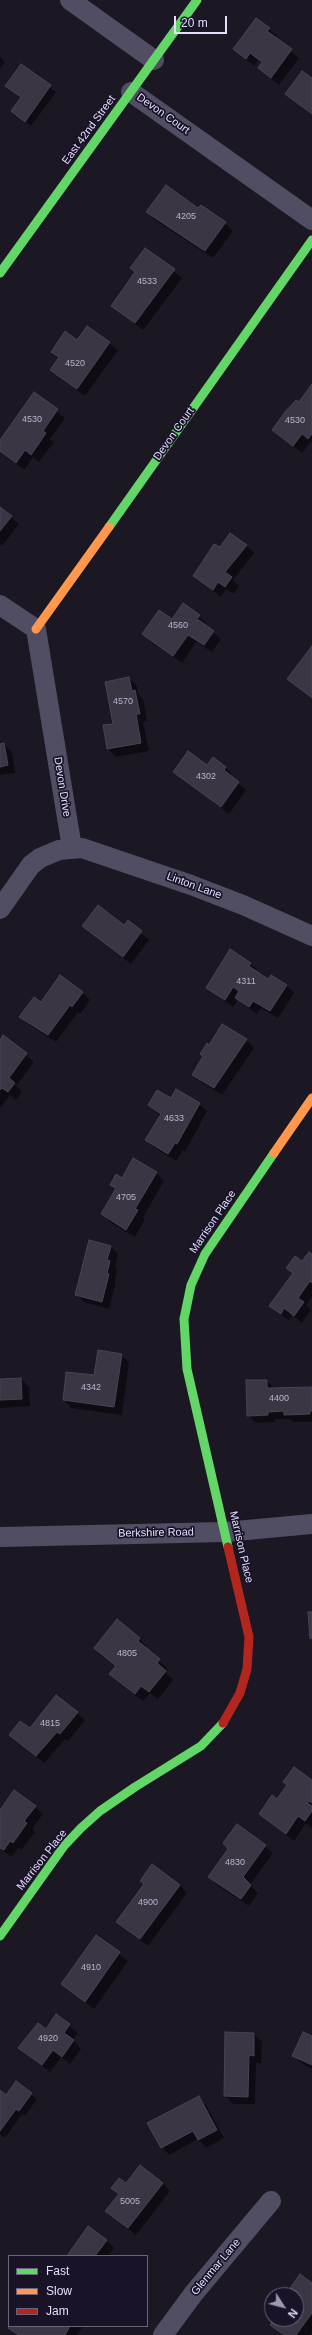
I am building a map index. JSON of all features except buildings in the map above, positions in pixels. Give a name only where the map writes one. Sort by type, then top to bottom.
[{"type":"street","points":[[70,0],[154,60]]},
{"type":"street","name":"East 42nd Street","points":[[0,273],[197,0]]},
{"type":"street","name":"Devon Court","points":[[131,92],[312,220]]},
{"type":"street","name":"Devon Court","points":[[36,629],[312,240]]},
{"type":"street","points":[[0,605],[36,629]]},
{"type":"street","name":"Devon Drive","points":[[36,629],[72,848]]},
{"type":"street","points":[[0,908],[31,865],[40,858],[59,850],[72,848]]},
{"type":"street","name":"Linton Lane","points":[[72,848],[89,850],[191,885],[249,907],[312,936]]},
{"type":"street","name":"Marrison Place","points":[[0,1936],[64,1846],[81,1828],[100,1811],[135,1787],[201,1746],[229,1715],[243,1685],[249,1652],[249,1637],[226,1532],[187,1369],[184,1336],[186,1302],[190,1285],[205,1254],[312,1098]]},
{"type":"street","name":"Berkshire Road","points":[[0,1536],[226,1532],[312,1524]]},
{"type":"street","name":"Glenmar Lane","points":[[163,2335],[194,2293],[271,2201]]},
{"type":"traffic: fast","points":[[0,273],[197,0]]},
{"type":"traffic: fast","points":[[109,527],[312,240]]},
{"type":"traffic: fast","points":[[228,1547],[187,1369],[184,1319],[191,1285],[205,1254],[274,1153]]},
{"type":"traffic: fast","points":[[0,1936],[64,1846],[81,1828],[100,1811],[135,1787],[201,1746],[223,1723]]},
{"type":"traffic: slow","points":[[36,629],[109,527]]},
{"type":"traffic: slow","points":[[274,1153],[312,1098]]},
{"type":"traffic: jam","points":[[223,1723],[240,1693],[247,1669],[249,1637],[228,1547]]}]
